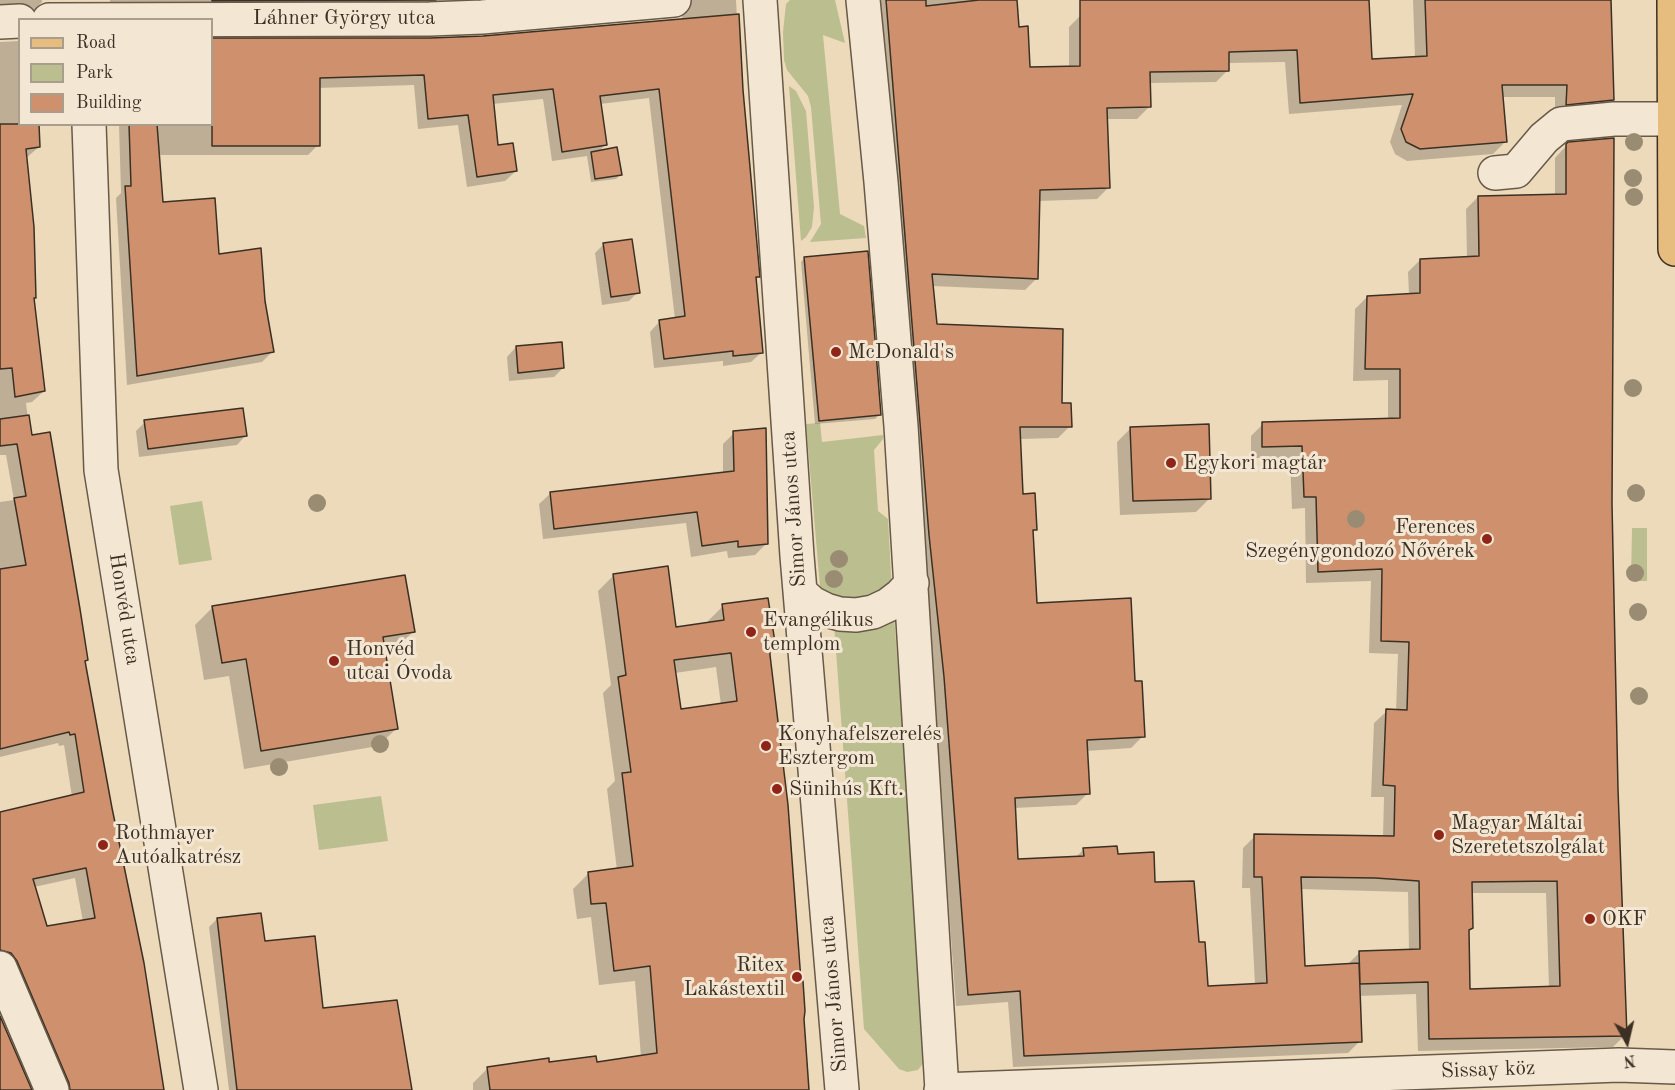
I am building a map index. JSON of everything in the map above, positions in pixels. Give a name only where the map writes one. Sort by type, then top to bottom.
[{"type":"main road","points":[[1674,0],[1675,249]]},
{"type":"street","name":"Láhner György utca","points":[[59,18],[85,12],[430,19],[674,0]]},
{"type":"street","name":"Simor János utca","points":[[760,0],[801,593],[842,1090]]},
{"type":"street","points":[[863,0],[881,182],[912,583],[942,1090]]},
{"type":"street","points":[[0,22],[18,21]]},
{"type":"street","points":[[1495,173],[1516,171],[1544,138],[1561,124],[1614,119],[1674,119]]},
{"type":"street","name":"Honvéd utca","points":[[89,126],[101,470],[201,1090]]},
{"type":"street","points":[[801,593],[812,603],[826,610],[856,615],[873,612],[888,605],[912,583]]},
{"type":"street","points":[[0,968],[52,1090]]},
{"type":"street","name":"Sissay köz","points":[[942,1090],[1619,1065],[1675,1066]]},
{"type":"green space","points":[[790,0],[835,0],[845,43],[823,35],[840,214],[864,226],[866,238],[810,242],[821,224],[811,107],[808,96],[787,70],[784,60],[783,32],[786,4]]},
{"type":"green space","points":[[789,86],[796,91],[806,111],[814,207],[812,227],[801,241]]},
{"type":"green space","points":[[820,423],[822,442],[883,435],[883,439],[874,450],[878,511],[888,519],[892,593],[877,600],[821,598],[806,424]]},
{"type":"green space","points":[[202,501],[212,560],[179,565],[170,506]]},
{"type":"green space","points":[[1632,528],[1647,528],[1647,581],[1631,581]]},
{"type":"green space","points":[[894,616],[927,1047],[924,1062],[918,1070],[907,1072],[899,1069],[864,1029],[834,624]]},
{"type":"green space","points":[[381,796],[388,841],[319,850],[313,805]]},
{"type":"building","points":[[212,0],[436,0],[212,1]]},
{"type":"building","points":[[886,0],[926,0],[926,6],[979,0],[1017,0],[1019,27],[1028,26],[1030,67],[1080,66],[1080,0],[1369,0],[1372,59],[1427,56],[1425,0],[1611,0],[1614,100],[1566,105],[1567,85],[1502,85],[1507,142],[1420,149],[1406,142],[1401,129],[1413,94],[1300,103],[1297,50],[1229,52],[1229,71],[1150,72],[1151,107],[1107,108],[1110,188],[1040,190],[1038,279],[932,274],[937,324],[1063,329],[1062,403],[1071,403],[1072,427],[1020,427],[1023,494],[1035,493],[1037,530],[1033,530],[1037,603],[1131,598],[1135,681],[1142,681],[1145,737],[1087,740],[1090,794],[1015,798],[1018,859],[1084,856],[1083,848],[1117,846],[1118,854],[1154,852],[1155,882],[1194,881],[1199,942],[1205,942],[1208,986],[1267,983],[1262,877],[1254,877],[1254,834],[1394,836],[1395,786],[1383,785],[1386,709],[1407,710],[1409,642],[1381,641],[1382,569],[1318,572],[1316,497],[1304,497],[1302,446],[1262,447],[1262,422],[1400,418],[1400,369],[1365,369],[1367,296],[1420,293],[1420,259],[1479,256],[1478,196],[1566,194],[1566,144],[1614,138],[1612,504],[1618,789],[1627,1036],[1429,1039],[1428,982],[1360,984],[1359,951],[1420,949],[1419,881],[1301,877],[1305,966],[1359,963],[1362,1042],[1024,1056],[1020,991],[968,995],[944,677],[929,535]],"holes":[[[1557,881],[1560,986],[1470,989],[1469,930],[1473,928],[1472,882]]]},
{"type":"building","points":[[739,14],[743,90],[760,277],[756,277],[763,353],[733,356],[733,351],[664,359],[659,320],[685,316],[659,89],[600,96],[607,145],[562,152],[553,89],[493,95],[498,145],[513,143],[517,171],[477,177],[468,115],[428,119],[424,75],[320,78],[320,146],[212,146],[213,38],[483,36]]},
{"type":"building","points":[[0,124],[39,126],[40,147],[26,149],[34,227],[36,298],[34,298],[45,391],[15,397],[12,368],[0,369]]},
{"type":"building","points":[[129,126],[157,126],[163,202],[215,198],[219,254],[261,248],[265,301],[274,352],[137,376],[125,186],[131,186]]},
{"type":"building","points":[[617,147],[622,175],[595,179],[591,152]]},
{"type":"building","points":[[632,239],[640,293],[611,297],[603,243]]},
{"type":"building","points":[[868,251],[881,415],[819,421],[804,257]]},
{"type":"building","points":[[562,342],[564,368],[518,373],[516,346]]},
{"type":"building","points":[[243,408],[247,436],[148,449],[144,420]]},
{"type":"building","points":[[29,415],[32,435],[50,432],[88,660],[85,661],[144,963],[164,1090],[70,1090],[17,961],[11,953],[0,950],[0,812],[84,792],[75,734],[70,735],[69,732],[0,749],[0,569],[26,565],[14,498],[26,496],[17,444],[0,446],[0,419]],"holes":[[[86,868],[95,918],[47,926],[33,879]]]},
{"type":"building","name":"Egykori magtár","points":[[1209,424],[1211,499],[1133,501],[1130,427]]},
{"type":"building","points":[[766,428],[768,544],[738,547],[738,541],[702,546],[697,512],[554,529],[550,492],[734,471],[733,431]]},
{"type":"building","points":[[668,566],[676,627],[724,620],[722,604],[768,598],[775,642],[770,642],[770,655],[788,805],[801,981],[803,981],[809,1090],[490,1090],[487,1067],[549,1058],[549,1062],[596,1056],[597,1062],[657,1053],[650,966],[614,971],[606,903],[591,904],[588,872],[633,866],[622,773],[631,772],[618,677],[626,675],[613,574]],"holes":[[[731,653],[737,701],[681,709],[674,660]]]},
{"type":"building","points":[[405,575],[415,632],[383,637],[398,729],[261,751],[246,659],[222,663],[212,606]]},
{"type":"building","points":[[261,913],[265,941],[315,936],[323,1008],[397,1000],[412,1090],[237,1090],[217,918]]},
{"type":"building","points":[[0,1016],[32,1090],[0,1090]]},
{"type":"place","name":"McDonald's","points":[[836,352]]},
{"type":"place","name":"Egykori magtár","points":[[1171,463]]},
{"type":"place","name":"Ferences Szegénygondozó Nővérek","points":[[1487,539]]},
{"type":"place","name":"Evangélikus templom","points":[[751,632]]},
{"type":"place","name":"Honvéd utcai Óvoda","points":[[334,661]]},
{"type":"place","name":"Konyhafelszerelés Esztergom","points":[[766,746]]},
{"type":"place","name":"Sünihús Kft.","points":[[777,789]]},
{"type":"place","name":"Magyar Máltai Szeretetszolgálat","points":[[1439,835]]},
{"type":"place","name":"Rothmayer Autóalkatrész","points":[[103,845]]},
{"type":"place","name":"OKF","points":[[1590,919]]},
{"type":"place","name":"Ritex Lakástextil","points":[[797,977]]}]
